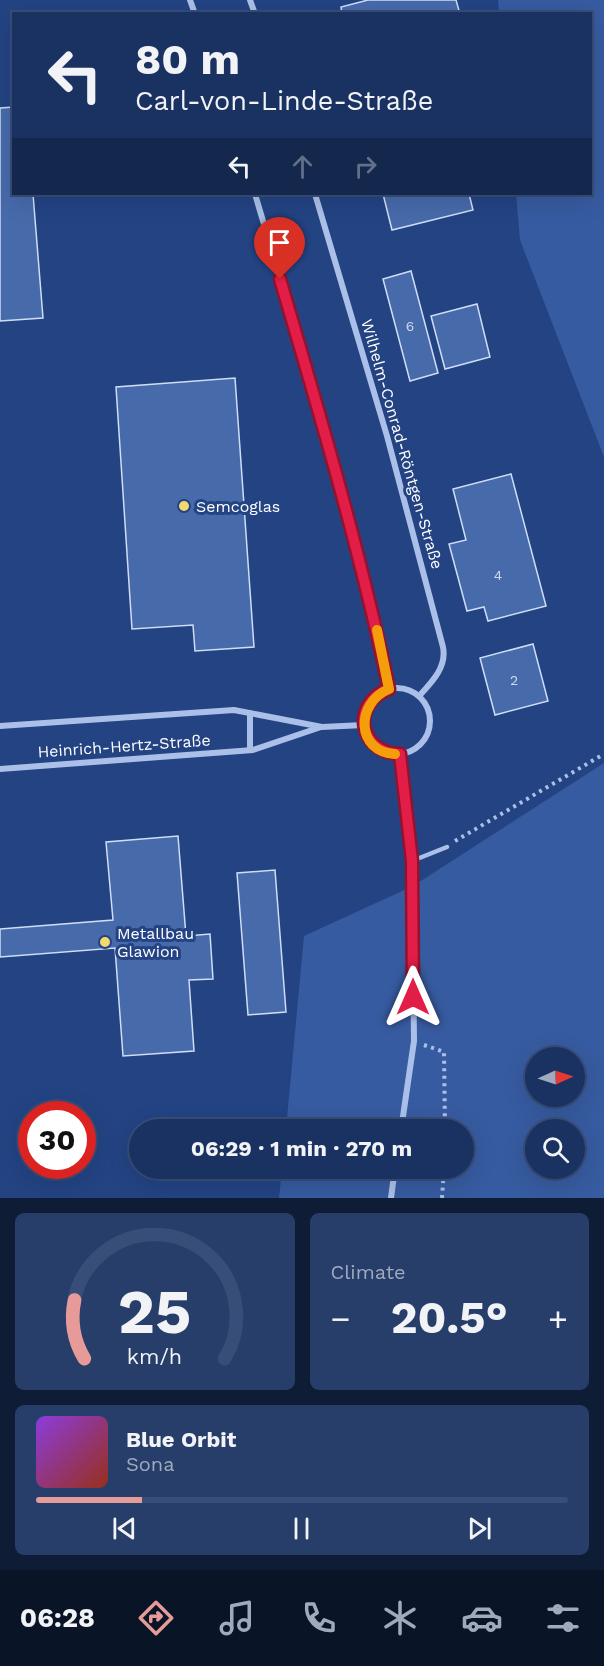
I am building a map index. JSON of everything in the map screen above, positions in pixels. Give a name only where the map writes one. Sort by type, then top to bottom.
[{"type":"street","points":[[255,195],[335,463],[373,614],[389,689]]},
{"type":"street","name":"Wilhelm-Conrad-Röntgen-Straße","points":[[315,195],[387,436],[441,637],[444,656],[436,678],[419,696]]},
{"type":"street","points":[[399,688],[419,696],[429,715],[426,736],[411,751],[400,754],[380,750],[372,743],[364,725],[364,716],[372,698],[389,689],[399,688]]},
{"type":"street","name":"Heinrich-Hertz-Straße","points":[[0,726],[234,710],[322,727],[364,725]]},
{"type":"street","points":[[250,713],[250,750]]},
{"type":"street","name":"Heinrich-Hertz-Straße","points":[[0,769],[250,750],[322,727]]},
{"type":"street","points":[[400,754],[412,861],[414,1041],[403,1119]]},
{"type":"street","points":[[391,1198],[394,1179]]},
{"type":"lane","points":[[412,861],[447,847]]},
{"type":"path","points":[[447,847],[604,754]]},
{"type":"path","points":[[414,1041],[444,1052],[445,1119]]},
{"type":"path","points":[[442,1198],[443,1179]]},
{"type":"shaded area","points":[[498,0],[604,0],[604,457],[520,240],[516,195],[592,195],[592,12],[499,12]]},
{"type":"shaded area","points":[[604,763],[604,1198],[279,1198],[281,1179],[474,1179],[474,1119],[287,1119],[304,936],[413,886]]},
{"type":"building","points":[[368,0],[456,0],[459,12],[342,12],[341,7]]},
{"type":"building","points":[[12,107],[12,195],[33,195],[43,318],[0,321],[0,108]]},
{"type":"building","points":[[383,195],[469,195],[473,210],[392,230]]},
{"type":"building","points":[[411,271],[438,373],[410,381],[383,279]]},
{"type":"building","points":[[477,304],[490,357],[445,369],[431,316]]},
{"type":"building","name":"Semcoglas","points":[[235,378],[254,647],[195,651],[193,625],[132,629],[116,387]]},
{"type":"building","points":[[511,474],[546,606],[488,621],[484,607],[467,611],[449,544],[466,540],[453,489]]},
{"type":"building","points":[[533,644],[548,701],[495,715],[480,658]]},
{"type":"building","name":"Metallbau Glawion","points":[[178,836],[186,936],[210,934],[213,979],[189,980],[194,1051],[123,1056],[115,948],[0,957],[0,929],[113,920],[106,842]]},
{"type":"building","points":[[275,870],[286,1012],[248,1015],[237,873]]},
{"type":"slow traffic","points":[[377,630],[389,689],[372,698],[364,716],[364,725],[372,743],[380,750],[395,754]]},
{"type":"place","name":"Semcoglas","points":[[184,506]]},
{"type":"place","name":"Metallbau Glawion","points":[[105,942]]},
{"type":"route","points":[[280,279],[335,463],[373,614],[389,689],[372,698],[364,716],[364,725],[372,743],[380,750],[400,754],[412,861],[413,997]]}]
